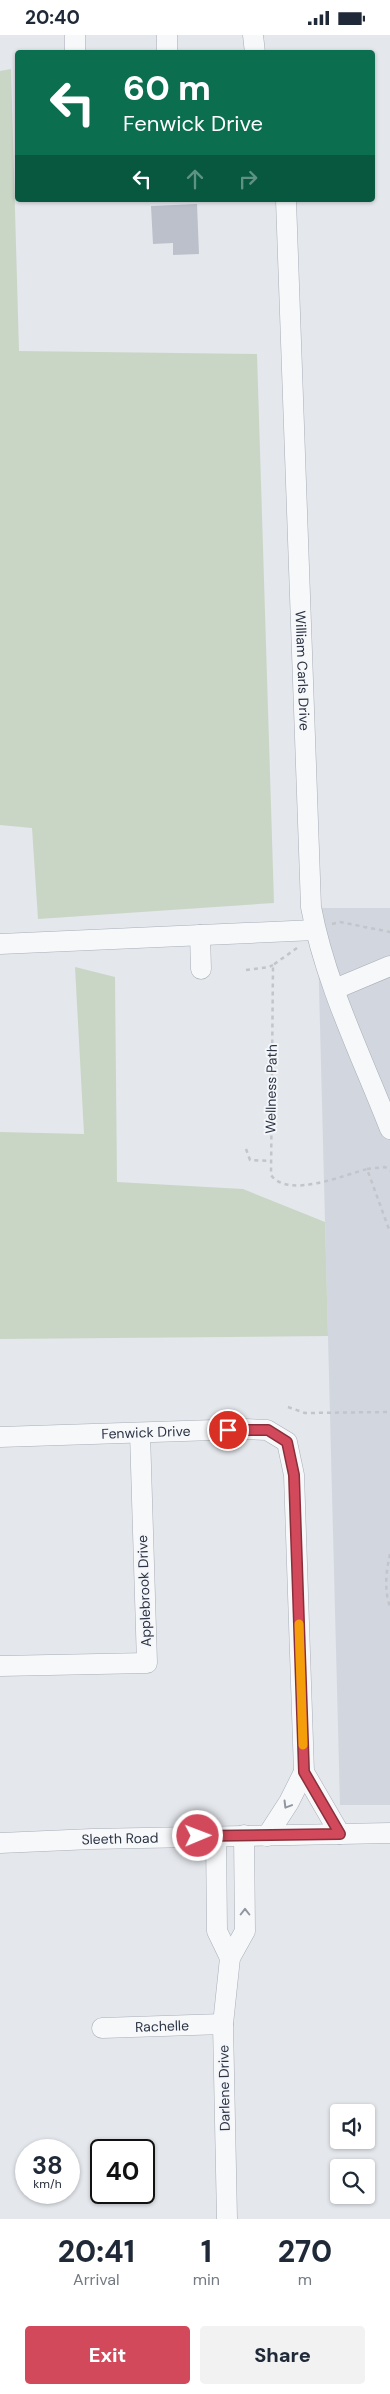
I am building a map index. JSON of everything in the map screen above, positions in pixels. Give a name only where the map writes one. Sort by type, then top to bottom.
[{"type":"street","points":[[75,35],[75,50]]},
{"type":"street","points":[[167,35],[167,50]]},
{"type":"street","points":[[253,35],[255,50]]},
{"type":"street","name":"William Carls Drive","points":[[286,202],[311,907],[316,932],[335,989],[390,1129]]},
{"type":"street","points":[[0,944],[316,932]]},
{"type":"street","points":[[200,935],[201,969]]},
{"type":"street","points":[[335,989],[390,966]]},
{"type":"street","name":"Fenwick Drive","points":[[0,1437],[268,1430],[287,1442],[294,1475],[304,1772],[340,1834]]},
{"type":"street","name":"Applebrook Drive","points":[[0,1666],[146,1663],[140,1433]]},
{"type":"street","name":"Fenwick Drive","points":[[267,1836],[289,1802],[304,1772]]},
{"type":"street","name":"Sleeth Road","points":[[0,1843],[244,1835],[390,1833]]},
{"type":"street","name":"Darlene Drive","points":[[226,2219],[223,2025],[230,1958],[245,1931],[244,1835]]},
{"type":"street","name":"Darlene Drive","points":[[216,1836],[218,1931],[230,1958]]},
{"type":"street","name":"Rachelle","points":[[102,2028],[223,2025]]},
{"type":"path","points":[[246,969],[273,965],[316,932],[334,922],[390,932]]},
{"type":"path","name":"Wellness Path","points":[[273,965],[271,1175],[275,1180],[292,1186],[308,1185],[367,1169]]},
{"type":"path","points":[[246,1149],[250,1161],[271,1161]]},
{"type":"path","points":[[390,1171],[385,1167],[367,1169],[390,1232]]},
{"type":"path","points":[[288,1407],[305,1413],[390,1413]]},
{"type":"path","points":[[390,1554],[387,1568],[386,1595],[390,1607]]},
{"type":"shaded area","points":[[317,908],[390,908],[390,1805],[340,1805]]},
{"type":"green space","points":[[11,69],[19,351],[257,354],[274,903],[38,919],[32,828],[0,825],[0,71]]},
{"type":"green space","points":[[75,967],[115,977],[117,1182],[243,1189],[325,1222],[328,1336],[0,1339],[0,1132],[84,1134]]},
{"type":"building","points":[[197,204],[199,254],[173,255],[173,243],[153,244],[151,206]]},
{"type":"slow traffic","points":[[299,1624],[303,1745]]},
{"type":"route","points":[[198,1836],[340,1834],[304,1772],[294,1475],[291,1453],[287,1442],[268,1430],[228,1430]]}]
